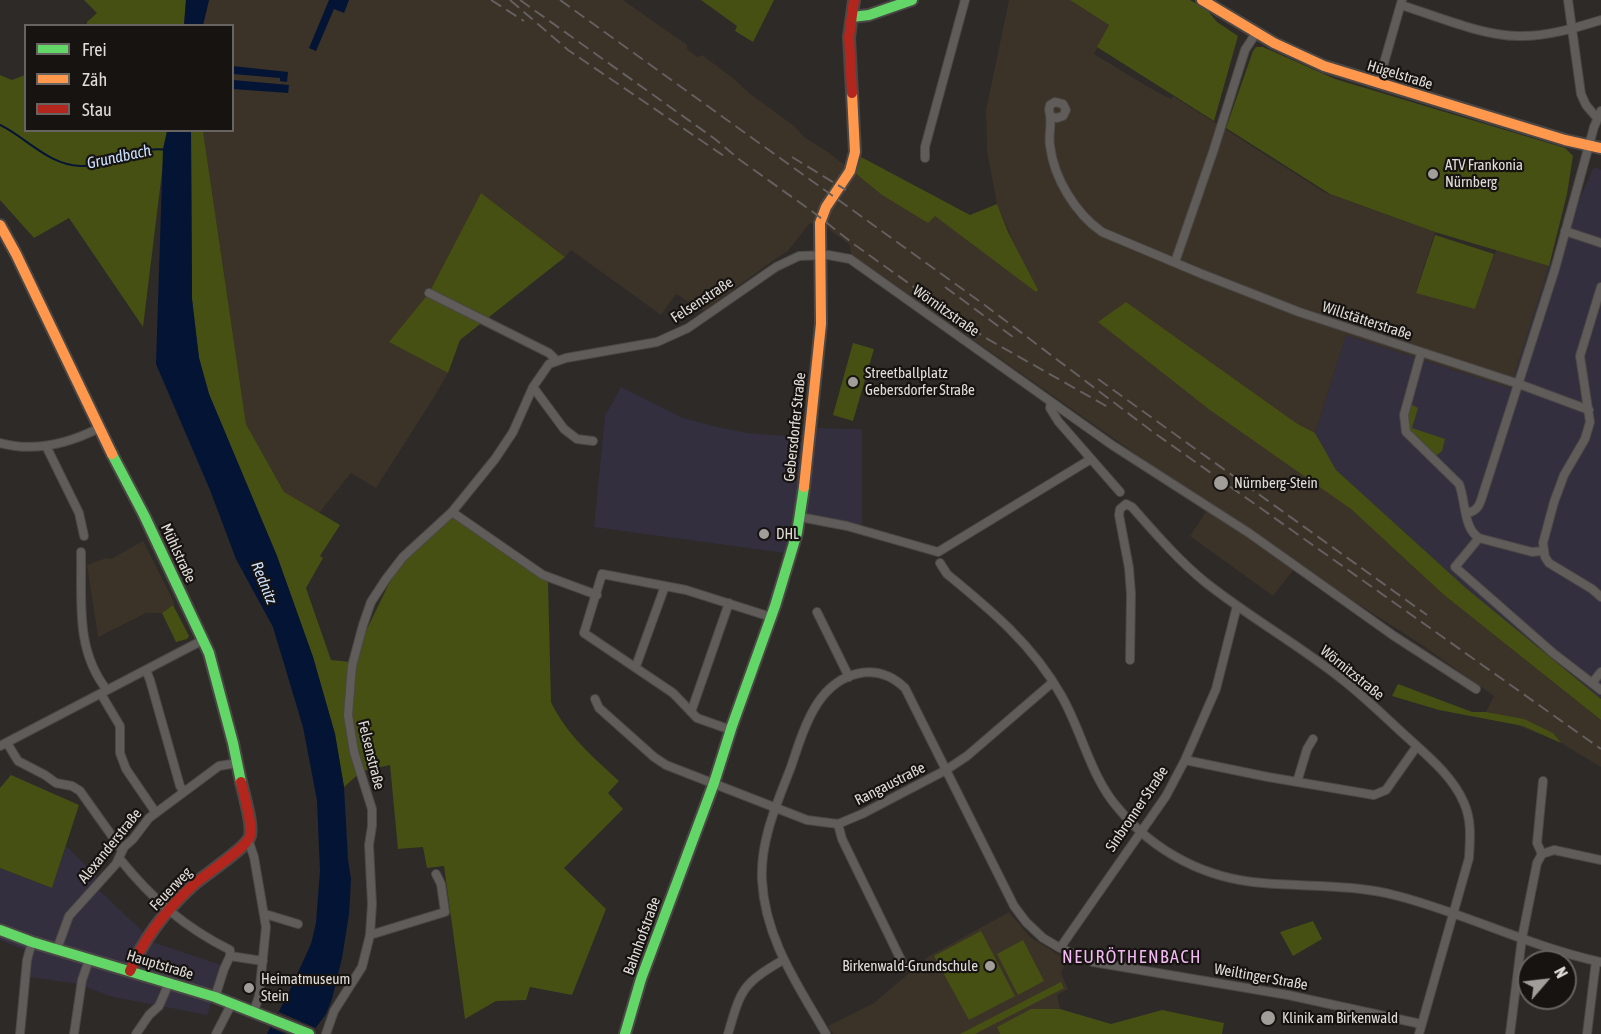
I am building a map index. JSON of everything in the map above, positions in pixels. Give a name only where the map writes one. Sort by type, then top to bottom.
[{"type":"main road","name":"Gebersdorfer Straße","points":[[689,849],[771,617],[790,560],[800,517],[821,324],[822,279],[819,240],[821,218],[850,171],[855,152],[850,48],[854,0]]},
{"type":"main road","points":[[852,17],[869,15],[912,0]]},
{"type":"main road","name":"Hügelstraße","points":[[1202,0],[1256,33],[1306,59],[1378,84],[1601,148]]},
{"type":"main road","name":"Mühlstraße","points":[[0,225],[144,515],[203,640],[216,673],[237,763],[250,832],[249,842]]},
{"type":"main road","name":"Feuerweg","points":[[130,971],[142,943],[169,912],[214,868],[249,842]]},
{"type":"main road","name":"Bahnhofstraße","points":[[625,1034],[642,979],[689,849]]},
{"type":"main road","name":"Hauptstraße","points":[[0,930],[89,960],[232,1002],[309,1034]]},
{"type":"street","points":[[924,158],[965,0]]},
{"type":"street","points":[[1467,513],[1480,505],[1557,264],[1588,146],[1599,114],[1586,105],[1581,94],[1568,0]]},
{"type":"street","points":[[1378,84],[1402,3],[1480,29],[1510,36],[1572,29],[1601,20]]},
{"type":"street","points":[[1174,262],[1213,152],[1245,50],[1256,33]]},
{"type":"street","name":"Willstätterstraße","points":[[1052,117],[1049,143],[1052,160],[1062,185],[1076,207],[1102,232],[1302,313],[1519,384],[1589,410]]},
{"type":"street","points":[[1565,231],[1601,243]]},
{"type":"street","name":"Felsenstraße","points":[[326,1034],[334,1011],[362,968],[370,935],[372,904],[369,845],[372,809],[354,752],[348,715],[352,666],[371,602],[394,567],[452,512],[476,484],[513,432],[533,387],[549,364],[657,342],[688,328],[776,267],[799,256],[820,255]]},
{"type":"street","name":"Wörnitzstraße","points":[[820,255],[837,255],[850,259],[1112,445],[1249,533],[1394,636],[1476,689]]},
{"type":"street","points":[[1601,288],[1580,356],[1589,410],[1589,430],[1558,489],[1543,543],[1545,557],[1556,568],[1592,589],[1601,597]]},
{"type":"street","points":[[429,293],[549,353],[557,361]]},
{"type":"street","points":[[1421,353],[1404,415],[1406,432],[1459,484],[1470,531],[1479,538],[1532,552],[1543,551]]},
{"type":"street","points":[[533,387],[564,429],[577,439],[593,441]]},
{"type":"street","name":"Wörnitzstraße","points":[[1051,402],[1050,408],[1058,421],[1120,492]]},
{"type":"street","points":[[0,443],[26,448],[46,446],[99,428]]},
{"type":"street","points":[[46,446],[79,513],[84,536]]},
{"type":"street","points":[[800,517],[847,526],[938,552],[1090,459]]},
{"type":"street","name":"Wörnitzstraße","points":[[1130,660],[1131,594],[1129,568],[1119,515],[1120,509],[1126,504],[1132,507],[1188,567],[1237,606],[1343,681],[1417,746],[1456,787],[1469,819],[1471,834],[1469,858],[1419,1034]]},
{"type":"street","points":[[452,512],[543,574],[597,595]]},
{"type":"street","points":[[1479,538],[1455,567],[1553,653],[1601,690]]},
{"type":"street","points":[[81,552],[83,628],[86,651],[93,671],[120,726],[120,753],[126,769],[156,813]]},
{"type":"street","points":[[940,563],[947,574],[1013,630],[1034,654],[1073,718],[1103,786],[1117,808],[1167,853],[1200,869],[1243,881],[1264,884],[1353,887],[1376,891],[1454,913],[1522,938],[1598,961],[1587,1034]]},
{"type":"street","points":[[730,730],[697,718],[674,693],[584,633],[602,574],[686,590],[771,617]]},
{"type":"street","points":[[636,666],[665,586]]},
{"type":"street","points":[[691,712],[729,603]]},
{"type":"street","name":"Sinbronner Straße","points":[[1060,948],[1166,796],[1185,760],[1216,689],[1237,606]]},
{"type":"street","points":[[817,612],[849,677],[835,685],[816,705],[800,741],[765,840],[762,880],[766,911],[783,960],[826,1034]]},
{"type":"street","points":[[203,640],[4,745],[21,764],[42,772],[56,783],[72,786],[80,791],[141,885],[169,912],[205,938],[230,950],[230,957],[215,997]]},
{"type":"street","points":[[146,670],[180,786],[184,792]]},
{"type":"street","name":"Weiltinger Straße","points":[[849,677],[870,671],[881,673],[896,679],[905,688],[1014,906],[1026,922],[1043,938],[1093,962],[1317,1000],[1421,1024]]},
{"type":"street","points":[[1592,683],[1601,672]]},
{"type":"street","name":"Rangaustraße","points":[[838,824],[862,814],[968,756],[1053,682]]},
{"type":"street","points":[[595,699],[599,708],[666,765],[807,820],[838,824],[842,839],[902,962]]},
{"type":"street","points":[[1297,782],[1307,749],[1313,739]]},
{"type":"street","points":[[1185,760],[1374,795],[1386,790],[1417,746]]},
{"type":"street","name":"Alexanderstraße","points":[[57,949],[69,916],[149,818],[219,766],[237,763]]},
{"type":"street","points":[[1542,854],[1537,843],[1543,781]]},
{"type":"street","name":"Mühlstraße","points":[[249,842],[255,857],[266,927],[259,996],[254,1011]]},
{"type":"street","points":[[1510,1034],[1522,938],[1537,863],[1542,854],[1554,850],[1601,860]]},
{"type":"street","points":[[370,935],[445,912],[441,884],[436,874]]},
{"type":"street","points":[[265,914],[298,924]]},
{"type":"street","points":[[20,1034],[27,960],[32,942]]},
{"type":"street","points":[[230,957],[263,962]]},
{"type":"street","points":[[74,1034],[82,980],[89,960]]},
{"type":"street","points":[[728,1034],[741,993],[746,986],[759,974],[783,960]]},
{"type":"street","points":[[136,1034],[142,1030],[159,1006],[169,983]]},
{"type":"street","points":[[216,1034],[232,1002]]},
{"type":"shaded area","points":[[209,0],[623,0],[687,45],[687,49],[697,57],[702,55],[733,78],[749,93],[794,126],[804,137],[828,152],[882,195],[928,222],[935,215],[979,248],[1021,259],[997,204],[987,151],[986,110],[1009,0],[1070,0],[1109,25],[1094,54],[1150,88],[1171,99],[1173,96],[1324,192],[1435,232],[1416,292],[1475,309],[1496,250],[1549,266],[1510,388],[1346,335],[1315,433],[1296,423],[1351,509],[1444,595],[1601,720],[1601,767],[1561,743],[1486,712],[1494,696],[1419,643],[1297,565],[1273,596],[1190,536],[1210,506],[851,254],[850,245],[827,228],[810,223],[788,251],[704,311],[676,294],[661,315],[571,250],[565,257],[481,193],[429,293],[390,342],[448,373],[376,488],[351,473],[319,513],[284,492],[246,424],[203,132],[234,132],[234,24],[203,24]]},
{"type":"shaded area","points":[[1594,167],[1601,170],[1601,699],[1467,589],[1336,470],[1315,433],[1346,335],[1510,388],[1549,266]]},
{"type":"shaded area","points":[[621,387],[683,418],[747,433],[799,437],[817,428],[862,429],[862,529],[793,512],[785,553],[594,527],[605,416]]},
{"type":"shaded area","points":[[143,541],[175,604],[162,613],[146,613],[98,637],[87,565],[106,558],[111,559]]},
{"type":"shaded area","points":[[66,846],[102,882],[97,888],[142,931],[143,939],[224,966],[207,1015],[109,996],[79,984],[23,976],[25,950],[0,940],[0,868],[52,888]]},
{"type":"shaded area","name":"Birkenwald-Grundschule","points":[[1009,912],[1030,937],[1067,960],[1061,973],[1068,989],[1057,995],[1060,1009],[1031,1010],[997,1027],[1000,1034],[833,1034],[828,1026],[874,1003],[929,956]]},
{"type":"green space","points":[[84,0],[186,0],[184,24],[87,24],[97,13]]},
{"type":"green space","points":[[701,0],[774,0],[753,42],[735,31],[737,26]]},
{"type":"green space","points":[[1070,0],[1190,0],[1207,10],[1217,22],[1238,36],[1214,121],[1097,47],[1109,25]]},
{"type":"green space","name":"ATV Frankonia Nürnberg","points":[[1256,47],[1263,47],[1335,79],[1565,148],[1573,156],[1567,194],[1549,266],[1435,232],[1330,194],[1226,128]]},
{"type":"green space","points":[[0,75],[12,80],[24,75],[24,132],[167,132],[143,327],[69,218],[34,238],[0,200]]},
{"type":"green space","points":[[191,132],[203,132],[246,424],[284,492],[340,525],[320,556],[323,558],[306,588],[331,660],[351,662],[397,567],[453,515],[548,582],[551,702],[572,735],[619,781],[608,793],[623,809],[564,868],[606,909],[572,995],[530,987],[526,1000],[496,1001],[465,1019],[444,866],[427,868],[423,847],[398,849],[390,765],[362,771],[344,787],[335,734],[313,657],[277,556],[209,394],[199,358],[192,299]]},
{"type":"green space","points":[[861,157],[970,215],[997,204],[1008,232],[1038,290],[1036,292],[935,216],[928,223],[882,195],[856,174]]},
{"type":"green space","points":[[481,193],[565,257],[460,340],[448,373],[389,342],[429,293]]},
{"type":"green space","points":[[1435,235],[1494,254],[1475,309],[1416,293]]},
{"type":"green space","points":[[1126,302],[1296,423],[1315,433],[1336,470],[1467,589],[1601,699],[1601,720],[1444,595],[1351,509],[1210,410],[1098,322]]},
{"type":"green space","name":"Streetballplatz Gebersdorfer Straße","points":[[853,343],[874,349],[853,421],[833,415]]},
{"type":"green space","points":[[1410,404],[1418,408],[1412,428],[1445,439],[1442,451],[1436,456],[1417,440],[1410,429],[1408,414]]},
{"type":"green space","points":[[173,605],[189,636],[187,639],[176,642],[162,613]]},
{"type":"green space","points":[[1398,684],[1472,712],[1486,712],[1524,719],[1553,733],[1561,743],[1523,726],[1439,710],[1392,696]]},
{"type":"green space","points":[[11,775],[79,805],[52,888],[0,868],[0,788]]},
{"type":"green space","points":[[1313,921],[1322,939],[1293,956],[1280,932]]},
{"type":"green space","points":[[981,931],[1015,996],[969,1020],[934,956]]},
{"type":"green space","points":[[1023,940],[1044,981],[1018,995],[997,954]]},
{"type":"green space","points":[[1061,982],[1064,988],[975,1034],[960,1034]]},
{"type":"green space","points":[[1031,1009],[1060,1009],[1111,1024],[1162,1010],[1224,1023],[1222,1034],[1000,1034],[997,1027]]},
{"type":"water","points":[[186,0],[209,0],[203,24],[184,24]]},
{"type":"water","points":[[329,0],[349,0],[344,13],[334,9],[316,51],[309,48]]},
{"type":"water","points":[[234,66],[288,72],[287,82],[280,81],[280,78],[234,74]]},
{"type":"water","points":[[234,80],[289,85],[288,93],[234,89]]},
{"type":"water","name":"Rednitz","points":[[167,132],[191,132],[192,299],[199,358],[209,394],[277,556],[313,657],[335,734],[344,787],[351,879],[349,914],[332,999],[326,1014],[311,1034],[267,1034],[311,944],[316,923],[320,871],[317,800],[303,727],[273,627],[236,559],[210,490],[156,364],[163,149]]},
{"type":"pier","points":[[279,1012],[318,1029],[313,1034],[286,1034],[271,1028]]},
{"type":"waterway","name":"Grundbach","points":[[0,125],[48,156],[58,161],[81,166],[135,152],[167,150]]},
{"type":"railway","points":[[491,0],[524,21]]},
{"type":"railway","points":[[510,0],[568,50],[724,156]]},
{"type":"railway","points":[[520,0],[715,139],[855,245],[984,337],[1108,407]]},
{"type":"railway","points":[[560,0],[986,306],[1153,432],[1601,749]]},
{"type":"railway","points":[[792,157],[846,190]]},
{"type":"railway","points":[[945,287],[1013,337]]},
{"type":"railway","points":[[1098,379],[1427,615]]},
{"type":"traffic: fast","points":[[852,17],[869,15],[912,0]]},
{"type":"traffic: fast","points":[[112,454],[144,515],[209,653],[241,782]]},
{"type":"traffic: fast","points":[[625,1034],[641,979],[714,783],[775,606],[797,533],[804,487]]},
{"type":"traffic: fast","points":[[0,930],[32,942],[215,997],[309,1034]]},
{"type":"traffic: slow","points":[[1202,0],[1274,43],[1324,66],[1565,140],[1601,148]]},
{"type":"traffic: slow","points":[[804,487],[821,324],[820,223],[826,207],[850,171],[855,152],[852,93]]},
{"type":"traffic: slow","points":[[0,225],[112,454]]},
{"type":"traffic: jam","points":[[852,93],[849,37],[854,0]]},
{"type":"traffic: jam","points":[[130,971],[149,936],[173,905],[192,886],[241,847],[250,836],[248,810],[241,782]]},
{"type":"place","name":"ATV Frankonia Nürnberg","points":[[1433,174]]},
{"type":"place","name":"Streetballplatz Gebersdorfer Straße","points":[[853,382]]},
{"type":"place","name":"Nürnberg-Stein","points":[[1221,483]]},
{"type":"place","name":"DHL","points":[[764,534]]},
{"type":"place","name":"Birkenwald-Grundschule","points":[[990,966]]},
{"type":"place","name":"Heimatmuseum Stein","points":[[249,988]]},
{"type":"place","name":"Klinik am Birkenwald","points":[[1268,1018]]},
{"type":"district","name":"NEURÖTHENBACH","points":[[1132,957]]}]
